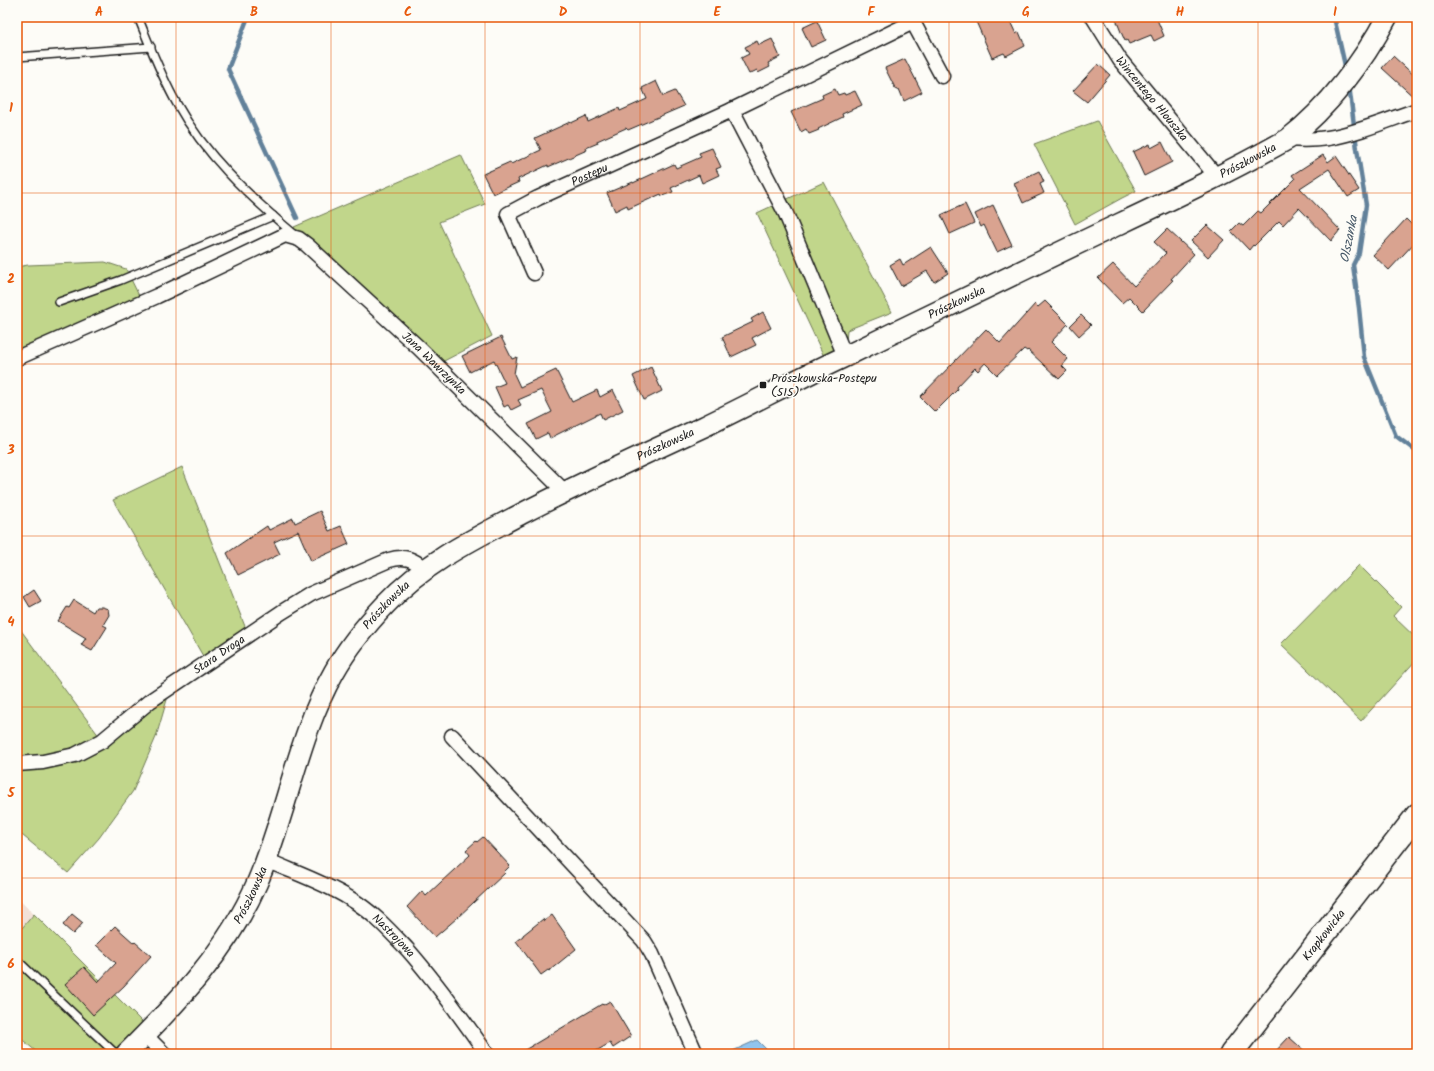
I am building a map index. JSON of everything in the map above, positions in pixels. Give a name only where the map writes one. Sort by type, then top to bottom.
[{"type":"main road","name":"Prószkowska","points":[[126,1054],[202,973],[227,939],[243,913],[258,882],[302,747],[317,708],[333,674],[348,649],[368,623],[389,600],[426,569],[474,538],[565,492],[713,422],[845,356],[1217,176],[1288,139],[1297,132],[1350,74],[1369,48],[1387,17]]},
{"type":"main road","name":"Krapkowicka","points":[[1231,1054],[1417,815]]},
{"type":"street","name":"Wincentego Hlouszka","points":[[1093,17],[1120,60],[1217,176]]},
{"type":"street","name":"Postępu","points":[[534,274],[508,214],[538,198],[732,110],[913,22],[942,76]]},
{"type":"street","points":[[732,110],[786,214],[845,356]]},
{"type":"street","points":[[1288,139],[1308,140],[1329,138],[1347,134],[1417,110]]},
{"type":"street","points":[[17,358],[157,296],[285,235],[299,239]]},
{"type":"street","name":"Jana Wawrzynka","points":[[299,239],[418,347],[565,492]]},
{"type":"street","name":"Stara Droga","points":[[17,764],[43,762],[75,755],[102,741],[150,701],[248,634],[311,594],[399,557],[413,560],[426,569]]},
{"type":"street","points":[[452,736],[644,942],[652,954],[696,1054]]},
{"type":"street","name":"Nastrojowa","points":[[266,860],[349,897],[364,907],[384,924],[438,986],[487,1054]]},
{"type":"street","points":[[145,1035],[164,1054]]},
{"type":"lane","points":[[138,17],[164,79],[192,128],[221,166],[299,239]]},
{"type":"lane","points":[[17,58],[150,47]]},
{"type":"lane","points":[[59,302],[121,280],[273,216]]},
{"type":"lane","points":[[17,960],[116,1054]]},
{"type":"shaded area","points":[[17,898],[34,914],[17,934]]},
{"type":"green space","points":[[1097,121],[1136,191],[1075,224],[1034,144]]},
{"type":"green space","points":[[461,155],[485,204],[439,222],[492,336],[442,362],[299,239],[294,227]]},
{"type":"green space","points":[[824,182],[892,312],[847,330],[845,356],[828,365],[757,213]]},
{"type":"green space","points":[[105,262],[126,269],[142,302],[17,358],[17,267],[28,265]]},
{"type":"green space","points":[[182,467],[248,634],[207,663],[113,500]]},
{"type":"green space","points":[[1359,565],[1401,607],[1393,616],[1417,639],[1417,659],[1361,721],[1281,644]]},
{"type":"green space","points":[[17,625],[102,740],[171,686],[156,737],[133,791],[99,838],[68,873],[17,831]]},
{"type":"green space","points":[[34,914],[150,1030],[126,1054],[39,1054],[17,1035],[17,934]]},
{"type":"water","points":[[757,1040],[771,1054],[726,1054]]},
{"type":"building","points":[[974,17],[1008,17],[1016,34],[1019,32],[1025,46],[1006,56],[1004,53],[992,58]]},
{"type":"building","points":[[1115,17],[1156,17],[1164,36],[1154,41],[1151,35],[1129,44],[1127,40],[1125,41]]},
{"type":"building","points":[[817,21],[826,40],[811,47],[802,28]]},
{"type":"building","points":[[772,39],[780,57],[768,63],[770,67],[758,73],[757,70],[749,74],[741,58],[749,54],[745,47],[757,41],[759,45]]},
{"type":"building","points":[[1393,56],[1417,78],[1417,100],[1382,68]]},
{"type":"building","points":[[905,59],[922,92],[904,101],[899,89],[896,90],[885,68]]},
{"type":"building","points":[[1098,64],[1110,75],[1087,102],[1073,91]]},
{"type":"building","points":[[656,81],[663,96],[675,91],[684,106],[628,130],[626,128],[597,141],[598,143],[586,148],[587,150],[548,167],[548,165],[518,179],[519,182],[493,194],[483,174],[510,162],[511,164],[541,150],[535,138],[586,116],[588,122],[619,108],[620,111],[647,99],[642,88]]},
{"type":"building","points":[[835,89],[838,95],[844,93],[845,95],[855,91],[862,105],[842,114],[843,117],[818,129],[819,130],[809,134],[806,129],[801,132],[791,112],[823,98],[822,95]]},
{"type":"building","points":[[1162,142],[1172,162],[1144,176],[1133,152],[1150,144],[1151,148]]},
{"type":"building","points":[[712,148],[721,167],[716,169],[719,175],[702,183],[699,175],[671,188],[673,192],[662,196],[661,194],[628,209],[627,205],[615,211],[607,193],[674,164],[676,168],[701,157],[699,153]]},
{"type":"building","points":[[1323,155],[1328,162],[1336,156],[1359,190],[1348,197],[1329,169],[1300,188],[1340,230],[1331,241],[1299,208],[1283,225],[1279,221],[1249,250],[1231,231],[1239,223],[1243,226],[1258,211],[1261,213],[1295,179],[1292,175]]},
{"type":"building","points":[[1039,171],[1044,182],[1040,184],[1044,193],[1023,203],[1014,183]]},
{"type":"building","points":[[965,204],[974,223],[950,234],[941,215]]},
{"type":"building","points":[[993,205],[1012,245],[997,252],[984,225],[981,227],[975,214]]},
{"type":"building","points":[[1406,219],[1417,230],[1417,240],[1389,270],[1373,255]]},
{"type":"building","points":[[1207,225],[1224,240],[1208,257],[1191,241]]},
{"type":"building","points":[[1167,229],[1194,254],[1171,279],[1173,280],[1143,311],[1129,297],[1122,303],[1098,278],[1113,264],[1134,286],[1166,253],[1154,242]]},
{"type":"building","points":[[931,247],[948,273],[934,282],[927,271],[901,286],[890,265],[900,259],[903,265]]},
{"type":"building","points":[[1045,301],[1068,324],[1051,342],[1068,359],[1062,366],[1067,371],[1059,379],[1028,350],[1027,351],[1024,349],[997,375],[985,363],[978,371],[975,368],[957,387],[958,389],[935,412],[920,397],[986,329],[1000,343],[1035,304],[1038,307]]},
{"type":"building","points":[[763,312],[771,328],[752,338],[756,345],[731,357],[722,337],[753,322],[751,319]]},
{"type":"building","points":[[1081,315],[1091,325],[1079,336],[1070,326]]},
{"type":"building","points":[[501,337],[512,359],[517,357],[514,374],[520,387],[556,370],[572,402],[597,390],[600,397],[613,390],[623,410],[603,420],[600,413],[550,438],[548,433],[536,439],[528,424],[552,412],[541,390],[518,400],[521,405],[511,410],[508,405],[504,407],[495,387],[505,383],[494,360],[470,372],[462,356]]},
{"type":"building","points":[[651,367],[662,391],[644,400],[633,376]]},
{"type":"building","points":[[320,511],[329,531],[341,526],[349,544],[311,561],[298,531],[274,542],[280,554],[238,575],[227,553],[267,526],[269,530],[293,518],[295,523]]},
{"type":"building","points":[[34,590],[41,601],[30,607],[24,597]]},
{"type":"building","points":[[74,600],[93,612],[96,607],[108,609],[109,615],[103,625],[107,627],[92,651],[81,645],[86,638],[58,621],[67,607],[69,608]]},
{"type":"building","points":[[483,837],[510,866],[504,872],[505,873],[435,937],[407,907],[422,891],[426,896],[470,855],[466,850]]},
{"type":"building","points":[[72,914],[83,923],[73,934],[63,925]]},
{"type":"building","points":[[552,915],[576,949],[549,971],[548,970],[541,975],[516,941],[543,919],[544,921]]},
{"type":"building","points":[[115,926],[151,956],[124,986],[93,1015],[65,984],[84,967],[98,982],[116,963],[96,945]]},
{"type":"building","points":[[610,1001],[631,1036],[613,1048],[610,1043],[591,1054],[518,1054],[602,1004],[603,1005]]},
{"type":"building","points":[[1289,1037],[1299,1046],[1308,1054],[1273,1054]]},
{"type":"waterway","points":[[248,17],[228,69],[297,218]]},
{"type":"waterway","name":"Olszanka","points":[[1334,17],[1346,70]]},
{"type":"waterway","name":"Olszanka","points":[[1349,85],[1366,205],[1359,253],[1353,265],[1364,357],[1396,436],[1417,452]]},
{"type":"place","name":"Prószkowska-Postępu (515)","points":[[763,385]]}]
